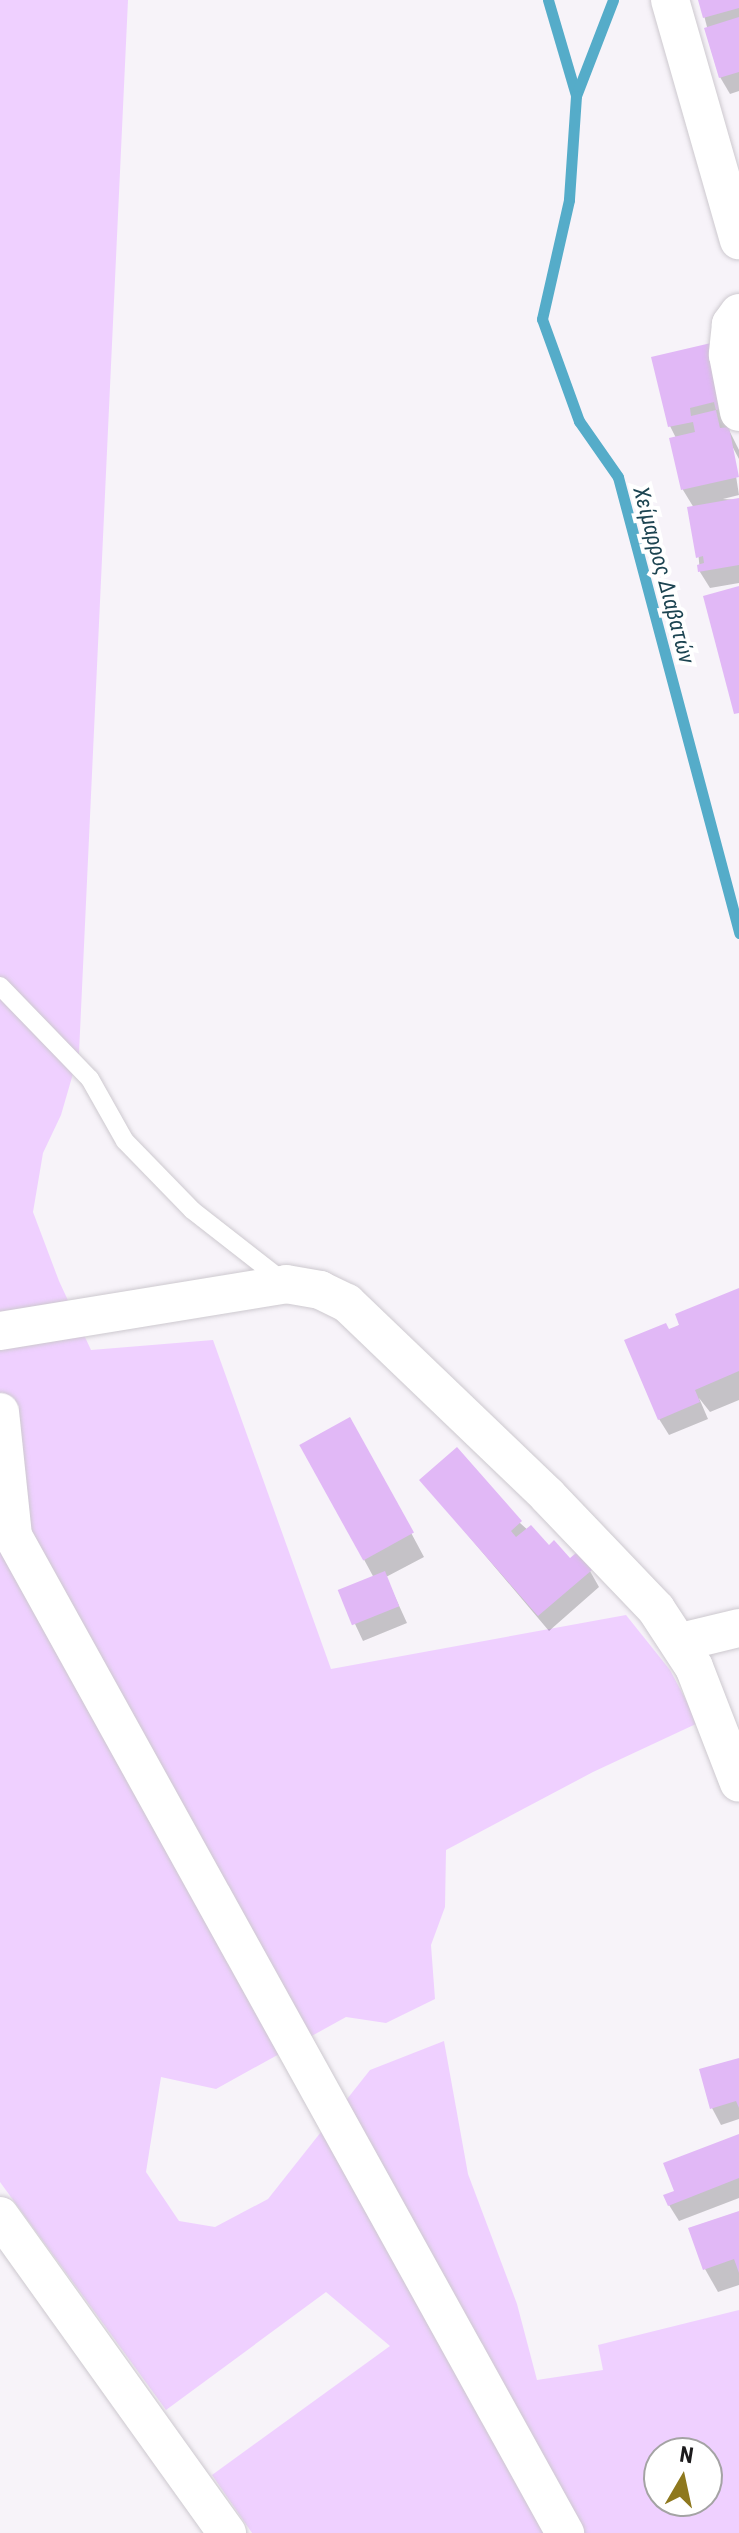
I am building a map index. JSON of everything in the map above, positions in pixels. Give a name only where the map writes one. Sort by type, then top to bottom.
[{"type":"street","points":[[670,0],[739,240]]},
{"type":"street","points":[[729,303],[731,324],[728,355],[739,412]]},
{"type":"street","points":[[0,1331],[286,1284],[320,1290],[347,1303],[578,1526],[681,1642],[739,1783]]},
{"type":"street","points":[[0,1412],[13,1536],[565,2533]]},
{"type":"street","points":[[681,1642],[739,1628]]},
{"type":"street","points":[[0,2216],[227,2533]]},
{"type":"lane","points":[[0,986],[90,1079],[125,1141],[192,1210],[286,1284]]},
{"type":"shaded area","points":[[0,0],[128,0],[79,1053],[61,1115],[43,1153],[33,1212],[59,1281],[91,1350],[213,1340],[331,1669],[626,1615],[670,1670],[698,1723],[593,1772],[446,1850],[445,1907],[431,1945],[435,1999],[386,2023],[346,2017],[216,2089],[161,2077],[146,2172],[179,2221],[215,2227],[268,2199],[370,2070],[444,2041],[468,2174],[517,2304],[537,2380],[603,2370],[598,2345],[739,2310],[739,2533],[252,2533],[212,2475],[390,2346],[326,2292],[166,2410],[0,2182]]},
{"type":"building","points":[[698,0],[739,0],[739,8],[703,18]]},
{"type":"building","points":[[739,17],[739,72],[719,78],[704,28]]},
{"type":"building","points":[[711,343],[726,408],[716,410],[720,428],[729,427],[739,477],[681,490],[669,438],[695,432],[693,422],[668,427],[651,357]],"holes":[[[714,402],[716,410],[691,416],[690,408]]]},
{"type":"building","points":[[739,498],[739,565],[698,572],[697,565],[704,563],[703,556],[696,558],[687,507]]},
{"type":"building","points":[[739,586],[739,713],[734,714],[703,596]]},
{"type":"building","points":[[739,1288],[739,1371],[695,1390],[700,1402],[658,1420],[624,1340],[666,1323],[669,1329],[679,1325],[675,1314]]},
{"type":"building","points":[[350,1417],[414,1532],[363,1561],[299,1445]]},
{"type":"building","points":[[457,1447],[522,1521],[511,1531],[516,1537],[531,1525],[549,1545],[554,1540],[570,1558],[576,1553],[592,1570],[538,1616],[419,1480]]},
{"type":"building","points":[[385,1571],[399,1606],[352,1625],[338,1590]]},
{"type":"building","points":[[739,2058],[739,2108],[736,2101],[710,2109],[699,2069]]},
{"type":"building","points":[[739,2134],[739,2178],[668,2206],[663,2195],[674,2191],[663,2163]]},
{"type":"building","points":[[739,2211],[739,2273],[734,2259],[703,2270],[688,2228]]},
{"type":"waterway","name":"Χείμαρρος Διαβατών","points":[[548,0],[576,95]]},
{"type":"waterway","name":"Χείμαρρος Διαβατών","points":[[613,0],[576,96],[569,200],[542,319],[579,421],[618,477],[739,933]]}]
